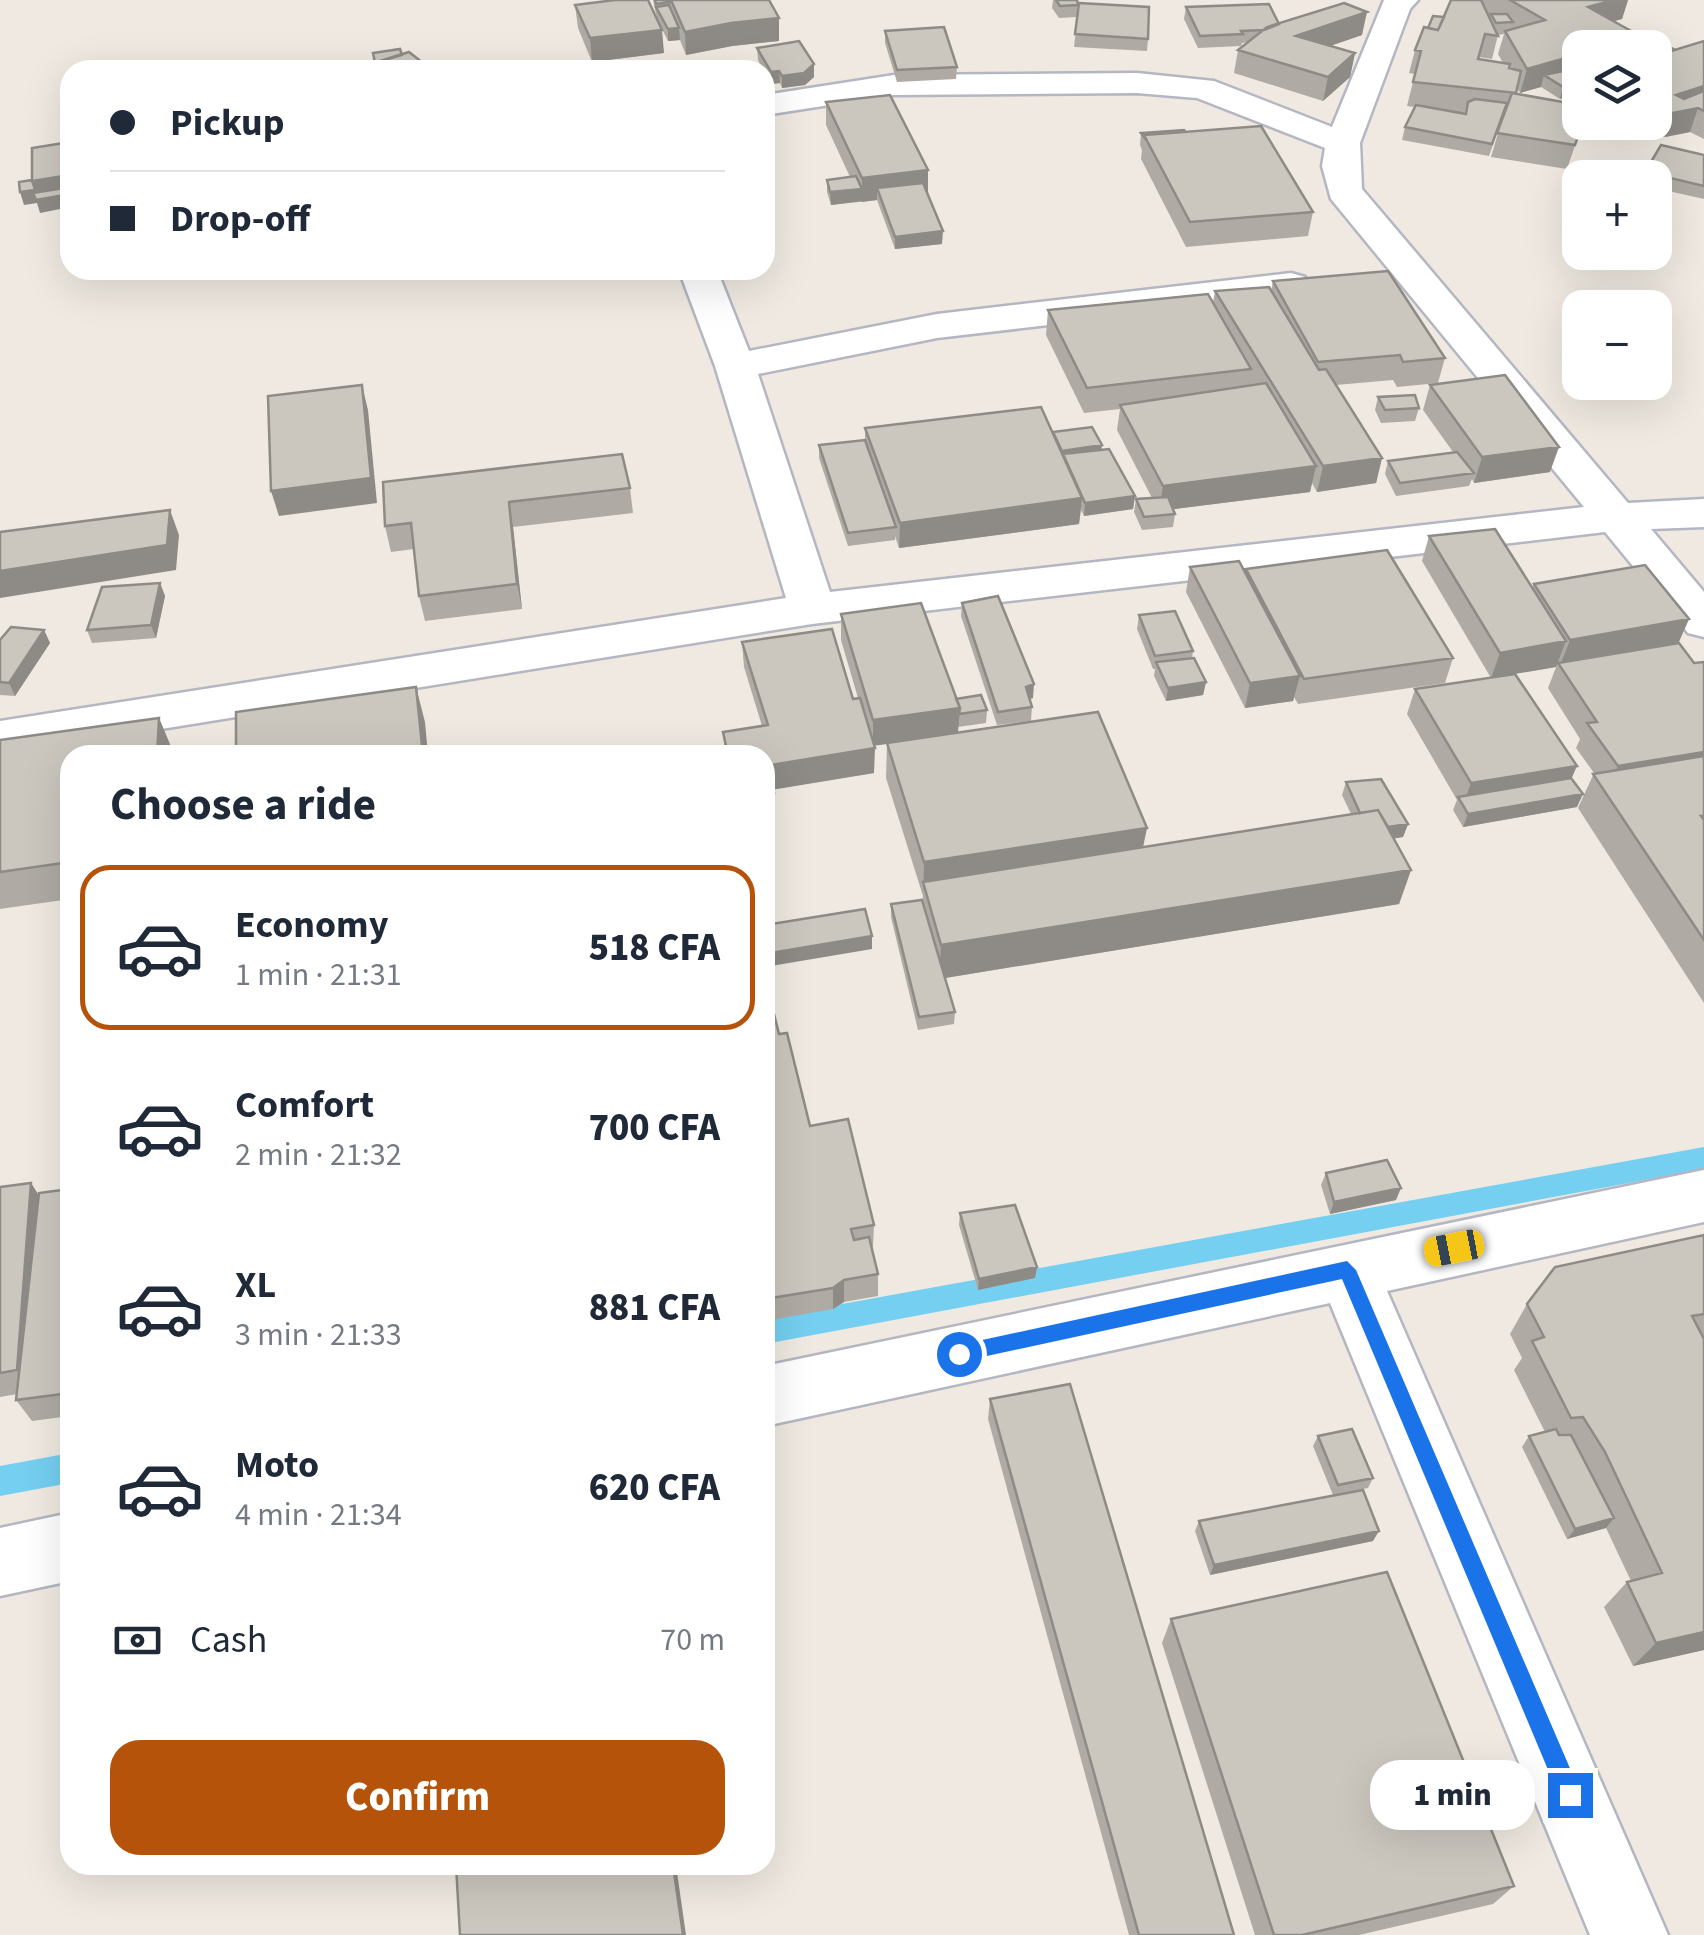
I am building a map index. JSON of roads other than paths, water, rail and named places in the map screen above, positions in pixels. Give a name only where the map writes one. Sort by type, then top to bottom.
[{"type":"street","points":[[1402,0],[1396,5],[1343,143],[1340,166],[1344,190],[1388,274],[1619,517],[1704,622]]},
{"type":"street","points":[[775,103],[894,85],[1153,84],[1202,88],[1343,143]]},
{"type":"street","points":[[702,280],[735,366],[812,609]]},
{"type":"street","points":[[735,366],[937,326],[1329,280]]},
{"type":"street","points":[[0,738],[812,609],[1619,517],[1704,513]]},
{"type":"street","points":[[775,1394],[1704,1196]]},
{"type":"street","points":[[1347,1270],[1629,1935]]},
{"type":"street","points":[[0,1562],[60,1549]]},
{"type":"waterway","points":[[775,1329],[1704,1158]]},
{"type":"waterway","points":[[0,1481],[60,1470]]}]
